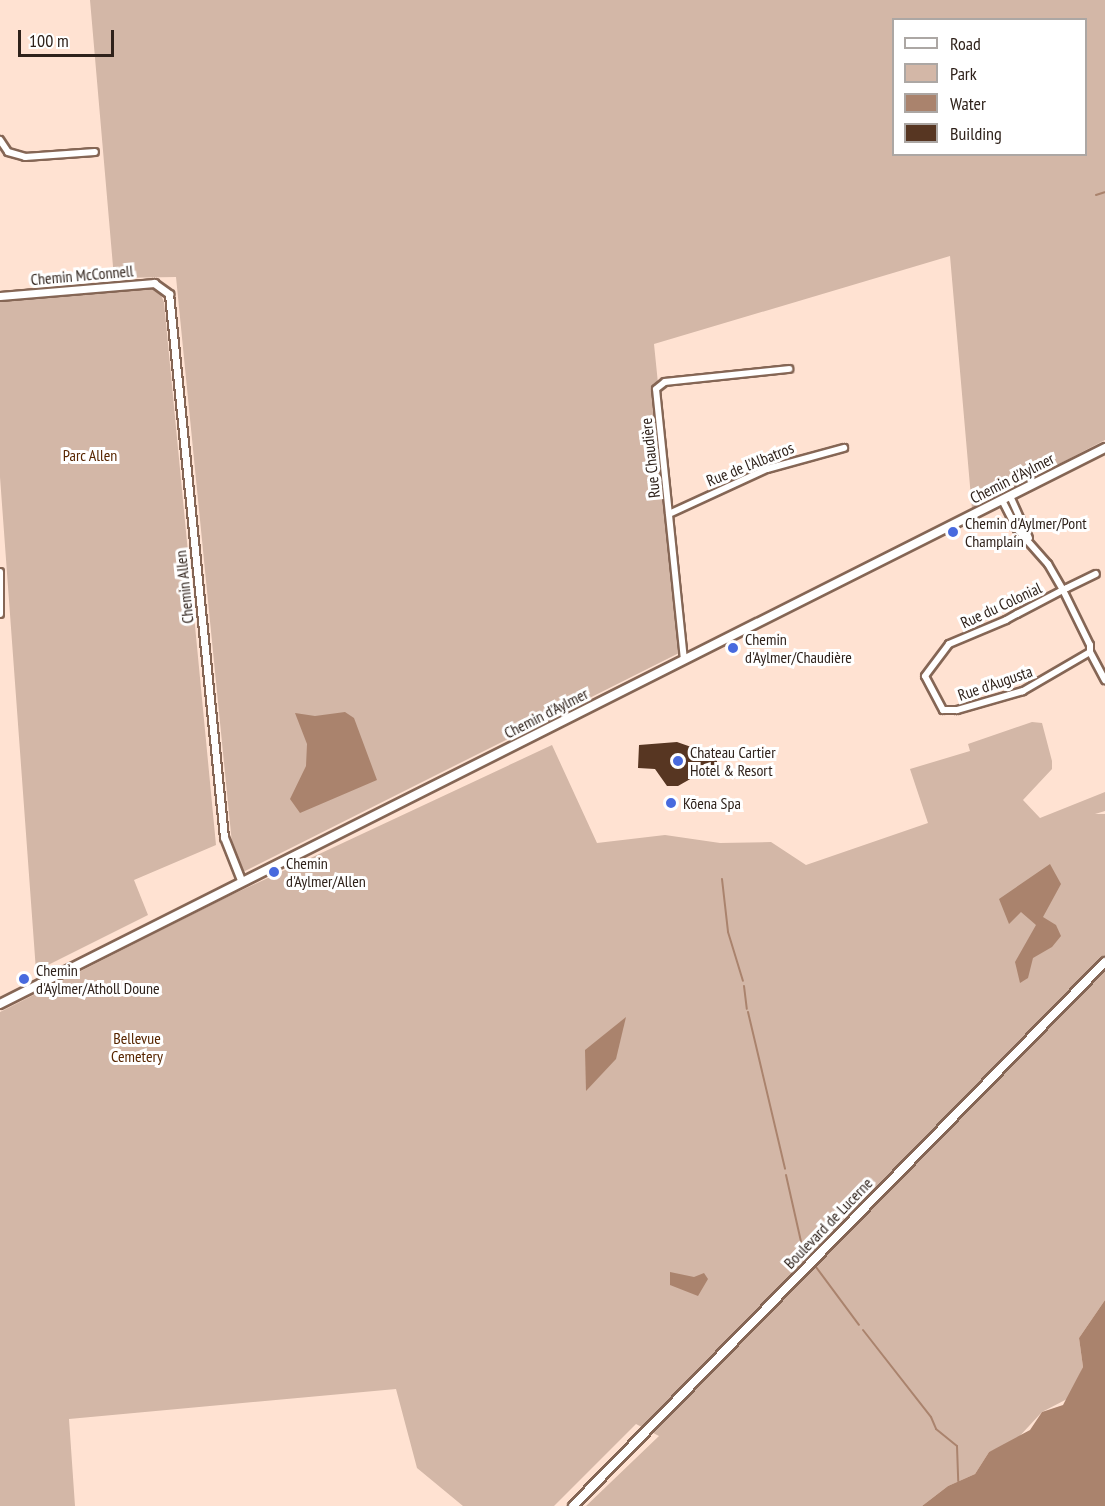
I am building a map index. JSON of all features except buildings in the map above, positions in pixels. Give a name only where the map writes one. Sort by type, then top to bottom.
[{"type":"main road","name":"Chemin d'Aylmer","points":[[0,1004],[241,880],[1105,448]]},
{"type":"main road","name":"Boulevard de Lucerne","points":[[573,1506],[1105,962]]},
{"type":"street","points":[[0,140],[8,152],[25,157],[95,152]]},
{"type":"street","name":"Chemin McConnell","points":[[0,296],[154,283],[166,288]]},
{"type":"street","name":"Chemin Allen","points":[[166,288],[173,317],[224,837],[241,880]]},
{"type":"street","name":"Rue Chaudière","points":[[684,660],[656,389],[660,384],[789,369]]},
{"type":"street","name":"Rue de l'Albatros","points":[[669,514],[767,469],[844,448]]},
{"type":"street","points":[[1006,498],[1017,529],[1029,538],[1063,590],[1105,680]]},
{"type":"street","points":[[0,572],[0,614]]},
{"type":"street","name":"Rue du Colonial","points":[[926,671],[953,642],[1096,574]]},
{"type":"street","name":"Rue d'Augusta","points":[[926,671],[939,706],[951,711],[1023,691],[1090,652]]},
{"type":"green space","points":[[90,0],[1105,0],[1105,440],[972,509],[950,256],[654,344],[685,650],[243,872],[234,864],[176,277],[114,278]]},
{"type":"green space","name":"Parc Allen","points":[[148,287],[159,291],[164,302],[216,845],[134,880],[148,915],[36,971],[0,477],[0,301]]},
{"type":"green space","name":"Bellevue Cemetery","points":[[1032,722],[1042,723],[1052,761],[1052,769],[1023,800],[1040,818],[1105,792],[1105,811],[1095,814],[1105,814],[1105,1300],[1079,1338],[1083,1367],[1069,1398],[1042,1412],[1016,1440],[989,1452],[975,1474],[948,1486],[922,1506],[586,1506],[659,1436],[636,1424],[554,1506],[463,1506],[417,1468],[396,1389],[69,1419],[75,1506],[0,1506],[0,1012],[225,898],[552,745],[597,843],[665,835],[720,843],[771,842],[806,865],[928,823],[910,769],[970,751],[968,744]]},
{"type":"water","points":[[345,712],[354,718],[377,780],[300,813],[290,799],[306,766],[307,744],[295,713],[315,716]]},
{"type":"water","points":[[1050,864],[1061,884],[1043,917],[1056,925],[1061,936],[1052,947],[1033,958],[1028,978],[1020,983],[1015,962],[1036,925],[1021,912],[1009,924],[999,899]]},
{"type":"water","points":[[626,1017],[616,1059],[586,1091],[585,1050]]},
{"type":"water","points":[[670,1272],[694,1277],[704,1273],[708,1279],[698,1296],[670,1285]]},
{"type":"water","points":[[1105,1300],[1105,1506],[922,1506],[948,1486],[975,1474],[989,1452],[1030,1430],[1042,1412],[1063,1405],[1083,1367],[1079,1338]]},
{"type":"waterway","points":[[1096,195],[1105,192]]},
{"type":"waterway","points":[[722,879],[728,932],[743,981]]},
{"type":"waterway","points":[[744,986],[747,1009]]},
{"type":"waterway","points":[[748,1012],[785,1169]]},
{"type":"waterway","points":[[786,1175],[804,1255]]},
{"type":"waterway","points":[[816,1267],[859,1325]]},
{"type":"waterway","points":[[863,1330],[931,1417],[936,1429],[957,1446],[958,1481]]},
{"type":"place","name":"Chemin d'Aylmer/Pont Champlain","points":[[953,532]]},
{"type":"place","name":"Chemin d'Aylmer/Chaudière","points":[[733,648]]},
{"type":"place","name":"Chateau Cartier Hotel & Resort","points":[[678,761]]},
{"type":"place","name":"Kōena Spa","points":[[671,803]]},
{"type":"place","name":"Chemin d'Aylmer/Allen","points":[[274,872]]},
{"type":"place","name":"Chemin d'Aylmer/Atholl Doune","points":[[24,979]]}]
